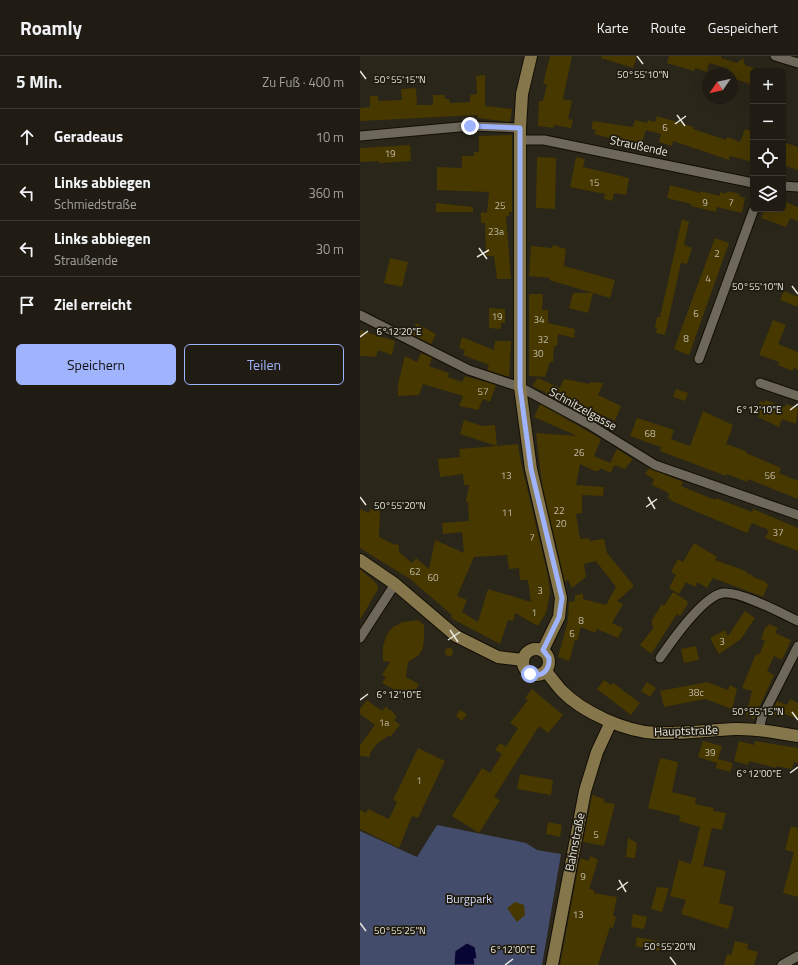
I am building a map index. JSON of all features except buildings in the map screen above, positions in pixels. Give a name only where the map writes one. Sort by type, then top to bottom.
[{"type":"street","points":[[531,56],[522,94],[520,128],[520,387],[531,469],[562,598],[559,617],[543,650]]},
{"type":"street","points":[[775,56],[798,63]]},
{"type":"street","points":[[360,136],[470,126],[520,128]]},
{"type":"street","name":"Straußende","points":[[520,140],[544,140],[750,182]]},
{"type":"street","points":[[786,186],[798,187]]},
{"type":"street","points":[[700,359],[753,212]]},
{"type":"street","name":"Schnitzelgasse","points":[[360,316],[469,370],[520,387],[586,423],[655,465],[798,515]]},
{"type":"street","points":[[760,383],[798,396]]},
{"type":"street","points":[[360,560],[396,584],[456,636],[498,657],[523,660]]},
{"type":"street","points":[[360,638],[396,584]]},
{"type":"street","points":[[660,658],[670,642],[694,615],[711,598],[723,593],[740,596],[798,621]]},
{"type":"street","points":[[759,730],[762,717],[798,646]]},
{"type":"street","points":[[531,650],[543,650],[549,658],[546,671],[538,675],[530,674],[524,668],[524,656],[531,650]]},
{"type":"street","name":"Hauptstraße","points":[[546,671],[562,691],[579,704],[610,722],[641,732],[655,733],[736,729],[759,730],[798,736]]},
{"type":"street","name":"Bahnstraße","points":[[552,965],[585,792],[597,752],[610,722]]},
{"type":"street","points":[[782,965],[798,956]]},
{"type":"green space","name":"Burgpark","points":[[437,825],[526,843],[537,850],[561,854],[542,965],[360,965],[360,831],[417,857]]},
{"type":"shaded area","points":[[467,943],[475,947],[477,958],[474,959],[475,965],[454,965],[455,951]]},
{"type":"route","points":[[470,126],[520,128],[520,387],[531,469],[562,598],[559,617],[543,650],[549,658],[548,668],[542,674],[530,674]]}]
